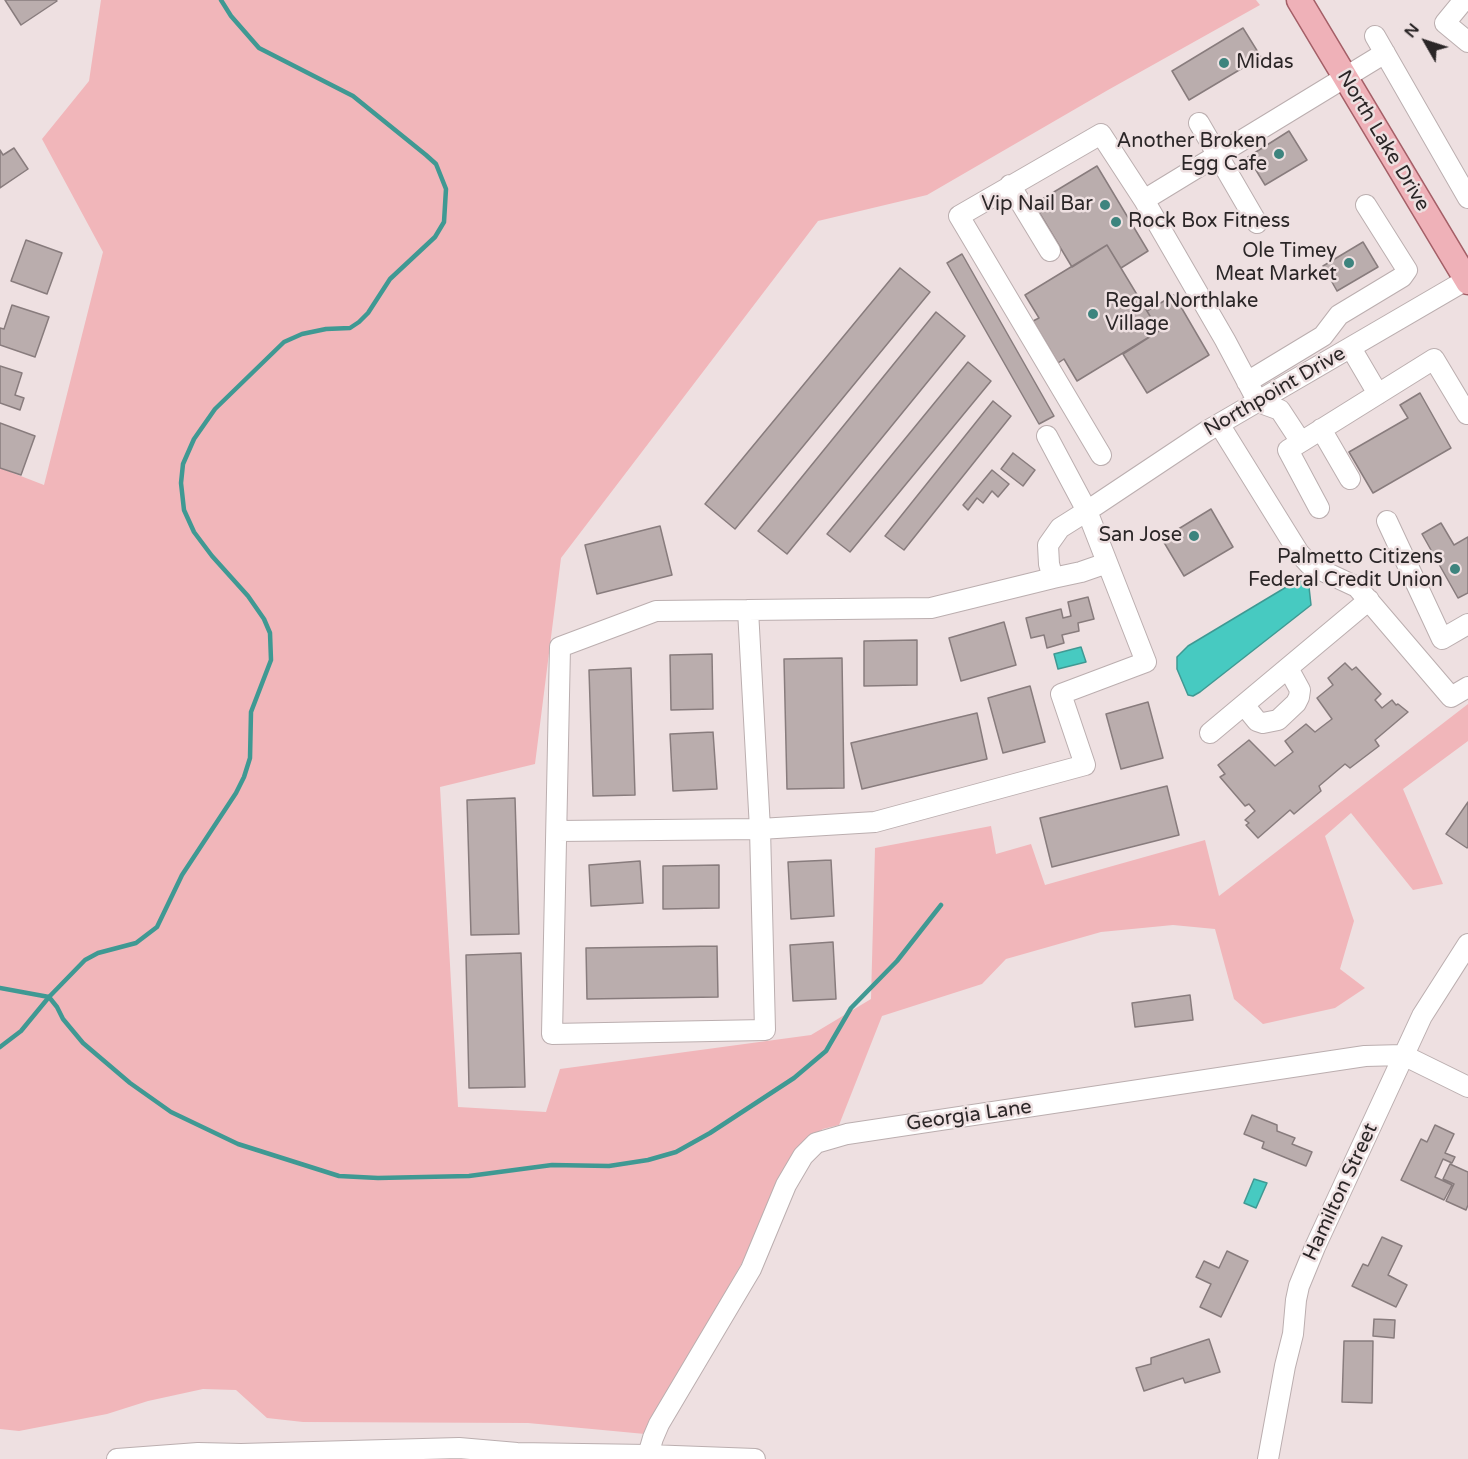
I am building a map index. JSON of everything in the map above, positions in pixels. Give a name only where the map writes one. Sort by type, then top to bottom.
[{"type":"main road","name":"North Lake Drive","points":[[1299,0],[1468,281]]},
{"type":"street","points":[[1464,0],[1445,23],[1468,42]]},
{"type":"street","points":[[1375,36],[1468,198]]},
{"type":"street","points":[[1144,200],[1385,54]]},
{"type":"street","points":[[1199,123],[1257,222]]},
{"type":"street","points":[[1101,454],[959,216],[1101,134],[1144,200],[1220,330],[1258,402],[1280,410],[1301,441]]},
{"type":"street","points":[[1010,185],[1050,251]]},
{"type":"street","points":[[1247,382],[1323,336],[1339,315],[1402,277],[1407,270],[1366,205]]},
{"type":"street","name":"Northpoint Drive","points":[[1053,578],[1049,564],[1048,545],[1060,528],[1219,424],[1468,281]]},
{"type":"street","points":[[1351,348],[1378,394]]},
{"type":"street","points":[[1319,508],[1288,450],[1301,441],[1434,359],[1467,414]]},
{"type":"street","points":[[1219,424],[1299,553],[1310,565],[1358,587],[1451,697],[1468,687]]},
{"type":"street","points":[[1321,429],[1350,479]]},
{"type":"street","points":[[557,831],[759,829],[875,822],[1085,765],[1061,694],[1146,662],[1088,511],[1047,436]]},
{"type":"street","points":[[1387,521],[1442,639],[1468,624]]},
{"type":"street","points":[[748,610],[759,829],[765,1030],[552,1034],[560,647],[656,611],[748,610],[932,608],[1081,572],[1107,562]]},
{"type":"street","points":[[1210,733],[1369,600]]},
{"type":"street","points":[[1244,705],[1257,721],[1263,723],[1278,720],[1296,703],[1299,697],[1300,690],[1288,668]]},
{"type":"street","name":"Hamilton Street","points":[[1268,1459],[1293,1334],[1299,1286],[1422,1016],[1468,944]]},
{"type":"street","name":"Georgia Lane","points":[[648,1455],[659,1424],[751,1269],[786,1185],[803,1156],[816,1143],[848,1134],[1365,1056],[1403,1055],[1468,1087]]},
{"type":"street","points":[[117,1459],[198,1453],[242,1454],[459,1448],[517,1453],[755,1459]]},
{"type":"shaded area","points":[[101,0],[1256,0],[1260,5],[927,195],[818,221],[561,558],[535,764],[440,787],[458,1107],[546,1112],[560,1069],[811,1035],[871,999],[875,848],[991,826],[996,854],[1031,844],[1045,885],[1205,840],[1219,896],[1468,704],[1468,741],[1403,789],[1443,884],[1413,890],[1351,813],[1325,836],[1354,921],[1340,969],[1365,988],[1335,1008],[1263,1024],[1234,999],[1215,929],[1173,925],[1101,932],[1006,959],[982,984],[882,1016],[839,1125],[823,1129],[805,1141],[782,1181],[743,1261],[645,1434],[528,1423],[303,1422],[267,1418],[236,1390],[203,1389],[148,1401],[107,1414],[19,1431],[0,1429],[0,468],[44,485],[103,252],[42,139],[89,81]]},
{"type":"water","points":[[1299,581],[1306,583],[1309,587],[1311,605],[1200,692],[1193,696],[1188,695],[1177,669],[1177,657],[1188,646]]},
{"type":"water","points":[[1081,647],[1086,662],[1058,669],[1054,654]]},
{"type":"water","points":[[1254,1179],[1267,1183],[1256,1208],[1244,1203]]},
{"type":"building","points":[[5,0],[56,0],[57,1],[21,25]]},
{"type":"building","points":[[1243,28],[1261,57],[1189,100],[1172,71]]},
{"type":"building","points":[[1289,131],[1307,160],[1265,185],[1248,157]]},
{"type":"building","points":[[14,148],[28,169],[0,188],[0,150],[3,155]]},
{"type":"building","points":[[1097,166],[1148,251],[1121,268],[1107,245],[1072,267],[1034,204]]},
{"type":"building","points":[[26,240],[62,253],[47,294],[11,281]]},
{"type":"building","points":[[1363,242],[1378,267],[1337,291],[1323,266]]},
{"type":"building","name":"Regal Northlake Village","points":[[1107,245],[1159,331],[1077,381],[1064,359],[1058,363],[1033,321],[1039,318],[1025,295]]},
{"type":"building","points":[[962,254],[1054,416],[1039,424],[947,263]]},
{"type":"building","points":[[900,268],[930,292],[735,529],[705,504]]},
{"type":"building","points":[[1174,295],[1209,355],[1147,393],[1123,354],[1159,331],[1147,311]]},
{"type":"building","points":[[12,305],[49,317],[35,357],[0,345],[0,328],[4,329]]},
{"type":"building","points":[[936,312],[965,336],[787,554],[758,531]]},
{"type":"building","points":[[968,362],[991,381],[850,552],[827,534]]},
{"type":"building","points":[[0,366],[22,373],[15,395],[24,398],[20,410],[0,403]]},
{"type":"building","points":[[1420,393],[1451,448],[1373,493],[1349,452],[1408,418],[1400,405]]},
{"type":"building","points":[[993,401],[1011,416],[904,550],[885,536]]},
{"type":"building","points":[[0,423],[35,436],[21,475],[0,468]]},
{"type":"building","points":[[1013,453],[1035,470],[1023,486],[1001,469]]},
{"type":"building","points":[[992,470],[1009,484],[998,497],[992,491],[983,503],[977,498],[968,510],[963,505]]},
{"type":"building","points":[[1211,509],[1233,547],[1184,576],[1162,539]]},
{"type":"building","name":"Palmetto Citizens Federal Credit Union","points":[[1441,523],[1454,545],[1468,537],[1468,593],[1458,598],[1422,534]]},
{"type":"building","points":[[660,526],[672,575],[597,594],[585,545]]},
{"type":"building","points":[[1088,597],[1094,619],[1078,623],[1079,631],[1062,635],[1064,643],[1047,648],[1044,635],[1031,638],[1026,618],[1061,609],[1063,618],[1071,616],[1068,602]]},
{"type":"building","points":[[1004,622],[1016,665],[961,681],[949,638]]},
{"type":"building","points":[[917,640],[917,685],[864,686],[864,641]]},
{"type":"building","points":[[712,654],[713,709],[671,710],[670,655]]},
{"type":"building","points":[[842,658],[844,788],[787,789],[784,659]]},
{"type":"building","points":[[1345,663],[1352,670],[1356,667],[1381,694],[1375,700],[1382,708],[1392,700],[1408,712],[1375,740],[1379,746],[1350,768],[1345,764],[1319,786],[1321,791],[1294,814],[1290,810],[1258,838],[1246,825],[1249,823],[1245,820],[1255,811],[1249,804],[1245,806],[1220,777],[1225,774],[1218,765],[1249,740],[1275,766],[1293,752],[1285,741],[1306,724],[1315,732],[1332,719],[1317,698],[1333,685],[1328,678]]},
{"type":"building","points":[[631,668],[635,795],[593,796],[589,670]]},
{"type":"building","points":[[1030,686],[1045,742],[1003,753],[988,698]]},
{"type":"building","points":[[1148,702],[1163,758],[1121,769],[1106,714]]},
{"type":"building","points":[[977,713],[987,759],[862,789],[851,743]]},
{"type":"building","points":[[713,732],[717,789],[673,791],[670,734]]},
{"type":"building","points":[[1167,786],[1179,835],[1052,867],[1040,818]]},
{"type":"building","points":[[515,798],[519,934],[471,935],[467,800]]},
{"type":"building","points":[[1468,802],[1468,847],[1467,848],[1446,834]]},
{"type":"building","points":[[831,860],[834,916],[791,919],[788,862]]},
{"type":"building","points":[[640,861],[643,903],[591,906],[589,865]]},
{"type":"building","points":[[719,865],[719,908],[663,909],[663,866]]},
{"type":"building","points":[[833,942],[836,999],[793,1001],[790,945]]},
{"type":"building","points":[[717,946],[718,997],[587,999],[586,948]]},
{"type":"building","points":[[521,953],[525,1087],[469,1088],[466,955]]},
{"type":"building","points":[[1190,995],[1193,1020],[1135,1027],[1132,1003]]},
{"type":"building","points":[[1252,1115],[1277,1125],[1277,1131],[1295,1138],[1292,1144],[1312,1152],[1306,1166],[1262,1148],[1264,1142],[1244,1134]]},
{"type":"building","points":[[1435,1125],[1454,1134],[1445,1153],[1455,1157],[1452,1163],[1443,1159],[1435,1177],[1452,1185],[1444,1200],[1401,1180],[1421,1139],[1427,1142]]},
{"type":"building","points":[[1450,1164],[1468,1172],[1466,1210],[1446,1201],[1454,1184],[1443,1179]]},
{"type":"building","points":[[1382,1237],[1402,1246],[1388,1275],[1407,1285],[1396,1307],[1352,1286],[1363,1264],[1368,1266]]},
{"type":"building","points":[[1227,1251],[1248,1261],[1221,1317],[1200,1307],[1211,1284],[1196,1277],[1204,1261],[1219,1268]]},
{"type":"building","points":[[1374,1319],[1395,1320],[1394,1338],[1373,1336]]},
{"type":"building","points":[[1209,1339],[1220,1372],[1185,1383],[1183,1378],[1144,1391],[1136,1368],[1151,1364],[1151,1358]]},
{"type":"building","points":[[1344,1341],[1373,1341],[1372,1403],[1342,1402]]},
{"type":"waterway","points":[[0,1047],[21,1031],[49,997],[85,960],[98,953],[136,943],[157,927],[182,875],[244,777],[250,758],[251,712],[271,660],[270,633],[264,619],[248,596],[194,532],[184,510],[181,483],[183,464],[194,439],[215,409],[284,342],[302,334],[326,329],[350,328],[359,322],[368,313],[390,279],[435,237],[444,222],[446,189],[436,164],[353,96],[259,48],[231,16],[221,0]]},
{"type":"waterway","points":[[0,988],[49,997],[63,1019],[83,1043],[130,1083],[171,1112],[238,1144],[339,1176],[378,1178],[469,1176],[552,1165],[609,1166],[648,1160],[676,1152],[710,1133],[794,1078],[826,1051],[851,1008],[897,961],[941,905]]},
{"type":"place","name":"Midas","points":[[1224,63]]},
{"type":"place","name":"Another Broken Egg Cafe","points":[[1279,154]]},
{"type":"place","name":"Vip Nail Bar","points":[[1105,205]]},
{"type":"place","name":"Rock Box Fitness","points":[[1116,222]]},
{"type":"place","name":"Ole Timey Meat Market","points":[[1349,263]]},
{"type":"place","name":"Regal Northlake Village","points":[[1093,314]]},
{"type":"place","name":"San Jose","points":[[1194,536]]},
{"type":"place","name":"Palmetto Citizens Federal Credit Union","points":[[1455,569]]}]
